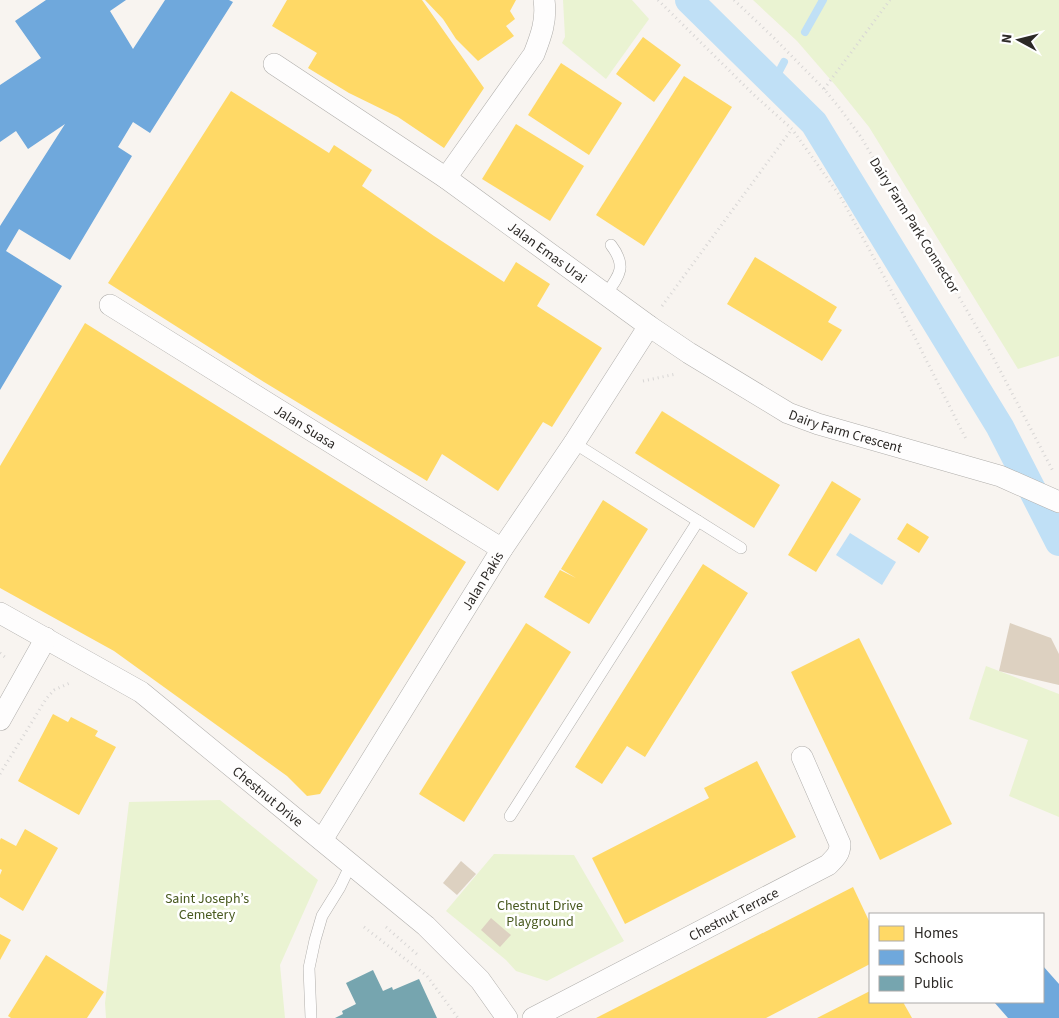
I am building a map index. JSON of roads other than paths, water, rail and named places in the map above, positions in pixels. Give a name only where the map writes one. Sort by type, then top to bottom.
[{"type":"street","points":[[446,178],[534,54],[542,33],[546,14],[544,0]]},
{"type":"street","name":"Jalan Emas Urai","points":[[274,64],[446,178],[606,294],[653,320]]},
{"type":"street","name":"Jalan Suasa","points":[[110,305],[502,548]]},
{"type":"street","name":"Jalan Pakis","points":[[322,840],[502,548],[574,443],[653,320]]},
{"type":"street","name":"Dairy Farm Crescent","points":[[653,320],[689,353],[788,413],[818,424],[1000,476],[1059,502]]},
{"type":"street","name":"Chestnut Drive","points":[[0,613],[142,692],[426,926],[480,980],[507,1018]]},
{"type":"street","points":[[0,720],[46,638]]},
{"type":"street","name":"Chestnut Terrace","points":[[533,1018],[828,864],[836,858],[840,851],[840,844],[802,757]]},
{"type":"lane","points":[[606,294],[617,279],[621,263],[619,255],[612,245]]},
{"type":"lane","points":[[574,443],[741,548]]},
{"type":"lane","points":[[510,816],[698,521]]},
{"type":"lane","points":[[311,1018],[309,968],[315,940],[322,916],[336,895],[351,864]]},
{"type":"water","points":[[850,533],[896,562],[882,585],[836,555]]},
{"type":"waterway","points":[[689,0],[814,123],[1000,427],[1059,542]]},
{"type":"waterway","points":[[805,32],[823,0]]},
{"type":"waterway","points":[[773,83],[784,62]]},
{"type":"park label","name":"Saint Joseph’s Cemetery","points":[[207,906]]},
{"type":"park label","name":"Chestnut Drive Playground","points":[[540,914]]}]
